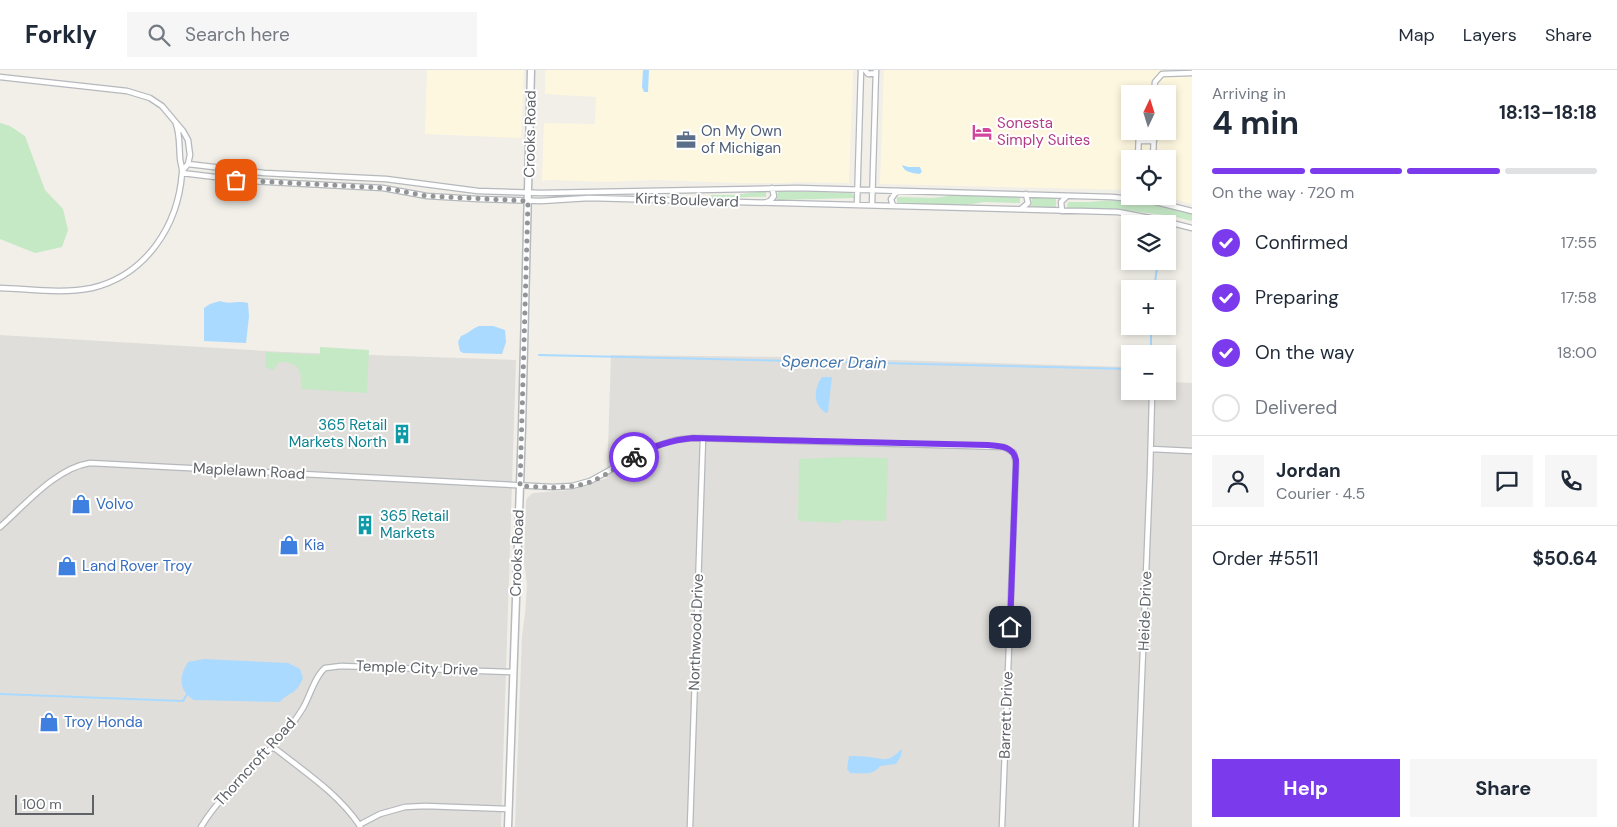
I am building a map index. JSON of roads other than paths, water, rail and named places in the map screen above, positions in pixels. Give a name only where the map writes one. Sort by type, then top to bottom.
[{"type":"main road","name":"Crooks Road","points":[[508,827],[529,192],[531,70]]},
{"type":"street","points":[[857,205],[861,70]]},
{"type":"street","points":[[865,70],[868,74],[876,72],[872,206]]},
{"type":"street","points":[[1155,85],[1159,76],[1166,73],[1192,74]]},
{"type":"street","points":[[0,77],[127,91],[142,95],[162,106],[184,131],[188,140],[190,155],[188,164],[182,171]]},
{"type":"street","points":[[0,288],[61,291],[82,290],[104,284],[129,271],[151,252],[168,228],[176,210],[182,171],[180,142],[176,124]]},
{"type":"street","points":[[1138,150],[1138,141],[1154,141],[1154,150]]},
{"type":"street","name":"Kirts Boulevard","points":[[188,164],[264,173],[386,179],[462,190],[529,192],[772,188],[1121,197]]},
{"type":"street","name":"Kirts Boulevard","points":[[182,171],[248,181],[384,188],[427,196],[528,201],[590,198],[1126,213],[1192,228]]},
{"type":"street","points":[[765,203],[772,198],[774,193],[772,188]]},
{"type":"street","points":[[706,201],[706,194],[709,189]]},
{"type":"street","points":[[893,206],[891,199],[897,191]]},
{"type":"street","points":[[1020,210],[1028,203],[1026,194]]},
{"type":"street","points":[[1062,211],[1061,202],[1068,196]]},
{"type":"street","name":"Kirts Boulevard","points":[[1172,205],[1192,211]]},
{"type":"street","name":"Heide Drive","points":[[1136,827],[1152,400]]},
{"type":"street","name":"Maplelawn Road","points":[[0,527],[57,477],[74,467],[90,463],[520,486],[563,486],[585,483],[602,476],[659,444],[676,440],[702,438],[997,446],[1008,448],[1014,453]]},
{"type":"street","name":"Northwood Drive","points":[[690,827],[702,438]]},
{"type":"street","points":[[1151,450],[1192,451]]},
{"type":"street","name":"Barrett Drive","points":[[1002,827],[1016,464],[1014,453]]},
{"type":"street","name":"Temple City Drive","points":[[322,670],[332,666],[513,672]]},
{"type":"street","name":"Thorncroft Road","points":[[200,827],[217,805],[272,746],[303,708],[322,670]]},
{"type":"street","points":[[272,746],[334,795],[360,826],[380,814],[405,807],[508,809]]},
{"type":"water","points":[[643,70],[649,70],[648,92],[644,92],[642,87]]},
{"type":"water","points":[[902,165],[920,167],[922,172],[919,174],[909,172]]},
{"type":"water","points":[[220,301],[248,303],[249,316],[246,343],[204,341],[204,308]]},
{"type":"water","points":[[479,326],[493,326],[505,330],[506,342],[502,354],[463,353],[460,351],[458,342],[461,336]]},
{"type":"water","points":[[822,377],[832,377],[828,412],[826,413],[819,406],[816,396],[817,387]]},
{"type":"water","points":[[204,659],[288,663],[300,669],[303,678],[298,688],[280,702],[194,700],[185,692],[183,687],[183,672],[188,662]]},
{"type":"water","points":[[902,749],[901,756],[896,764],[880,766],[874,771],[867,773],[850,773],[847,769],[849,756],[887,759]]},
{"type":"waterway","name":"Spencer Drain","points":[[1155,280],[1157,270]]},
{"type":"waterway","name":"Spencer Drain","points":[[1151,335],[1151,345]]},
{"type":"waterway","name":"Spencer Drain","points":[[539,355],[1121,369]]},
{"type":"waterway","points":[[0,694],[183,701],[187,694]]},
{"type":"place","name":"Sonesta Simply Suites","points":[[982,132]]},
{"type":"place","name":"On My Own of Michigan","points":[[686,140]]},
{"type":"place","name":"365 Retail Markets North","points":[[402,434]]},
{"type":"place","name":"Volvo","points":[[81,504]]},
{"type":"place","name":"365 Retail Markets","points":[[365,525]]},
{"type":"place","name":"Kia","points":[[289,545]]},
{"type":"place","name":"Land Rover Troy","points":[[67,566]]},
{"type":"place","name":"Troy Honda","points":[[49,722]]}]
